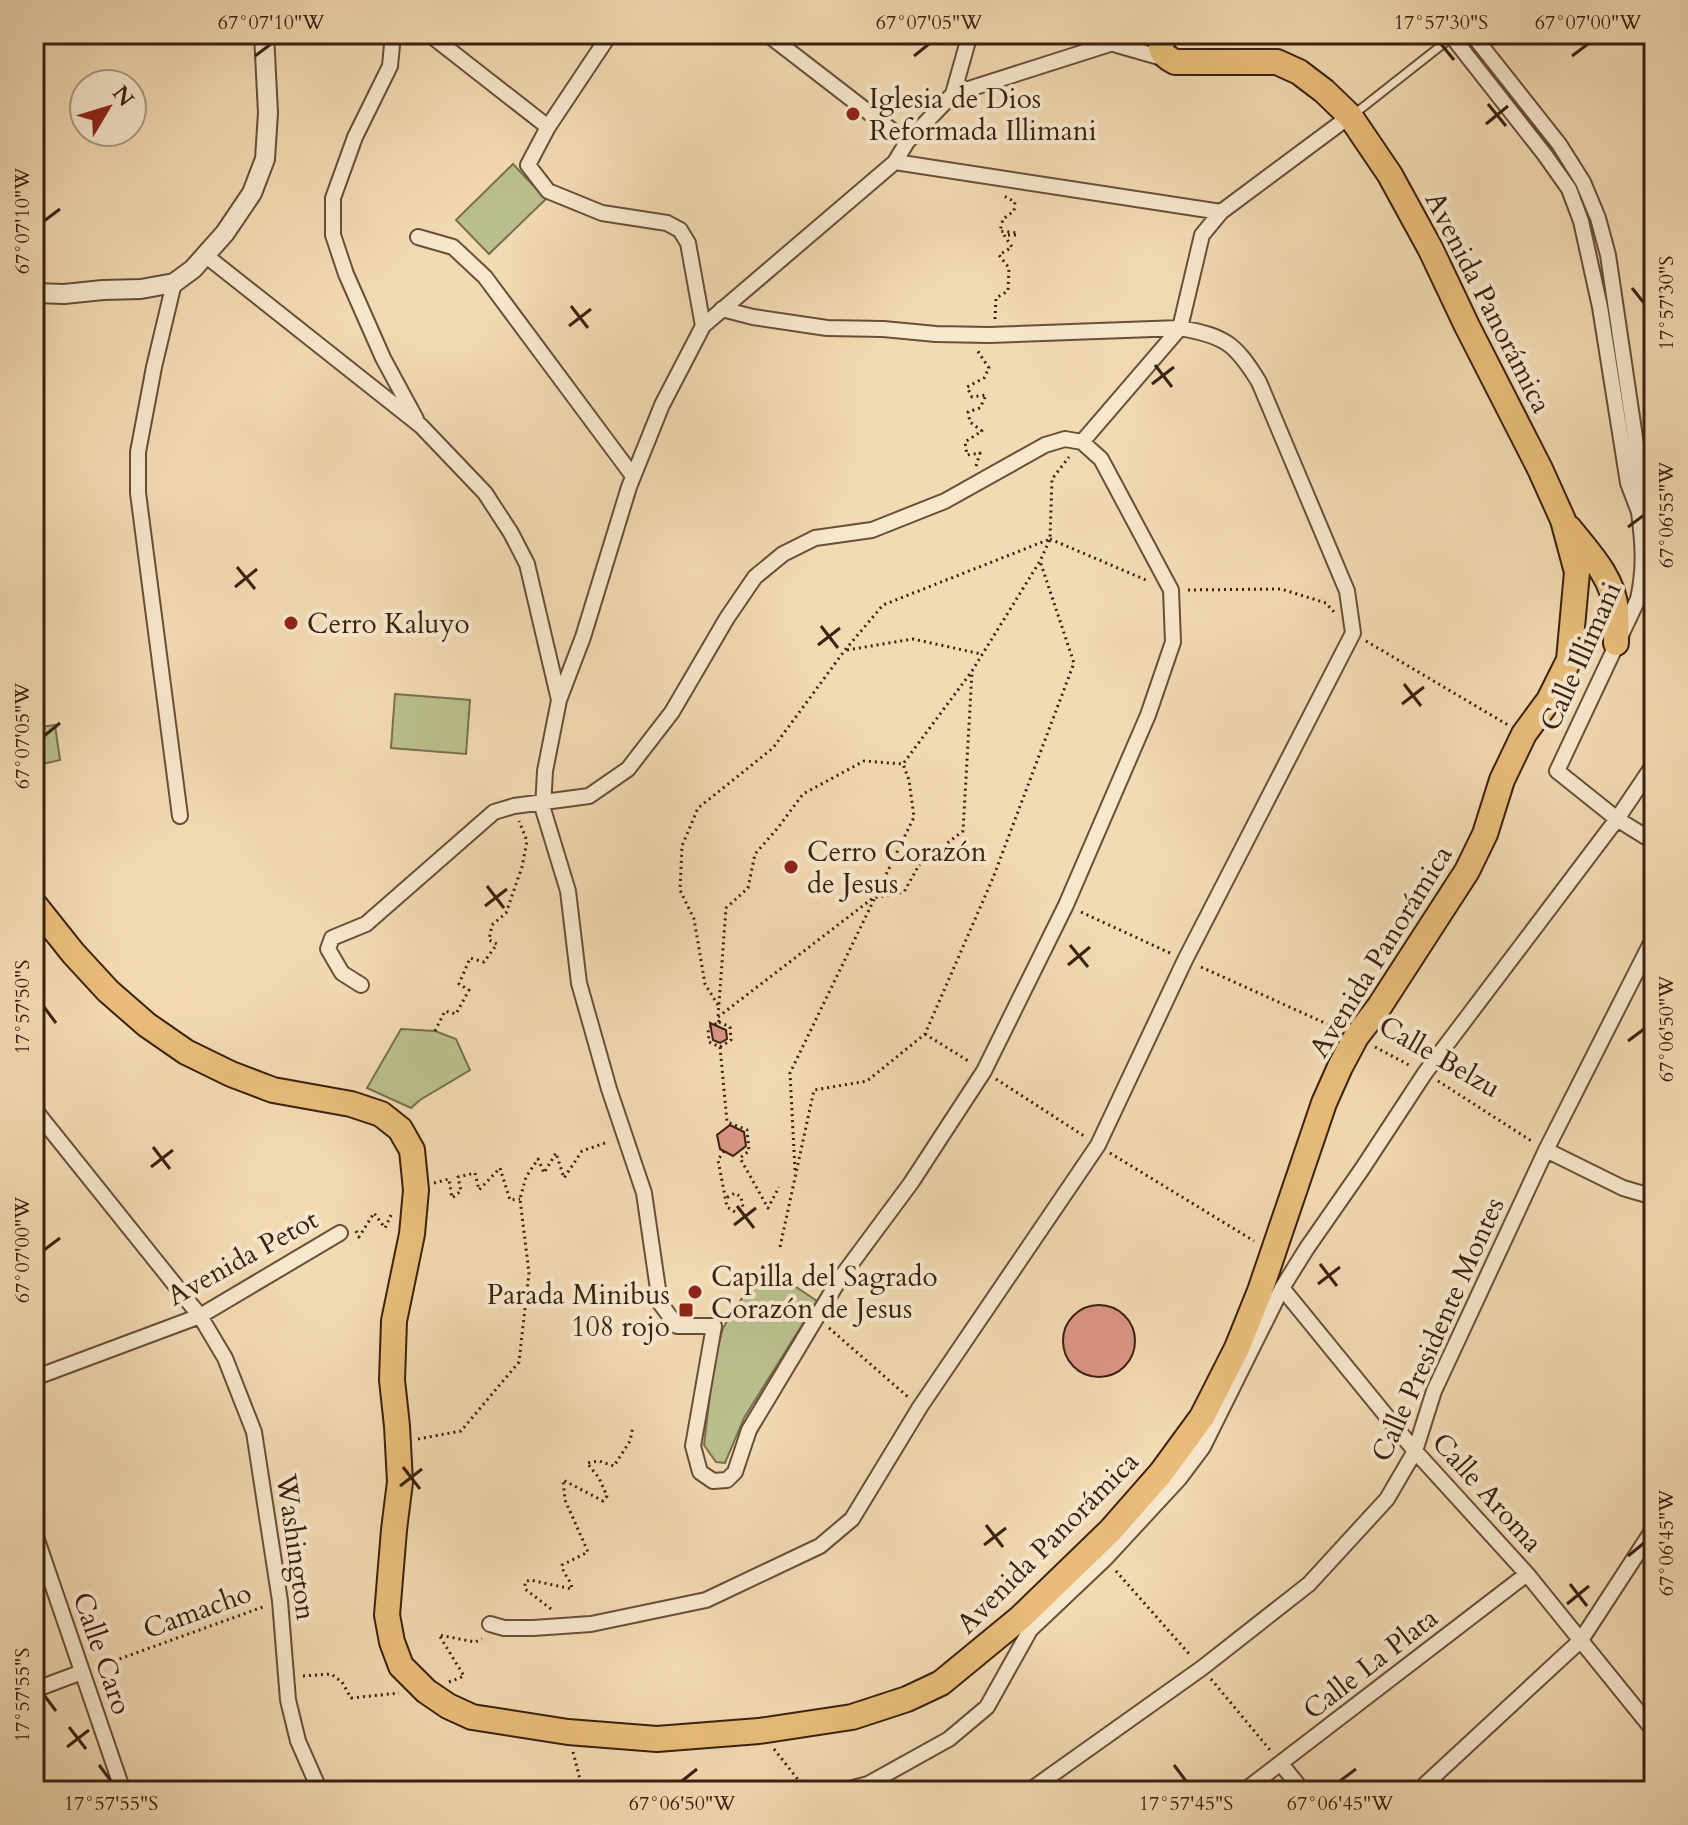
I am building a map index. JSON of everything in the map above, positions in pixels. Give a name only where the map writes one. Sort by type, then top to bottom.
[{"type":"main road","points":[[1167,34],[1162,40],[1161,50],[1175,62]]},
{"type":"main road","name":"Avenida Panorámica","points":[[34,904],[108,991],[147,1025],[186,1052],[273,1090],[351,1104],[381,1114],[400,1129],[412,1150],[416,1190],[412,1234],[394,1321],[392,1380],[400,1482],[387,1615],[401,1666],[426,1691],[472,1717],[568,1732],[657,1739],[759,1731],[852,1717],[907,1699],[941,1683],[1025,1624],[1208,1421],[1273,1253],[1324,1103],[1356,1037],[1379,1007],[1467,871],[1485,834],[1502,780],[1524,734],[1549,700],[1569,660],[1585,565],[1431,250],[1390,175],[1350,116],[1299,72],[1277,62],[1175,62]]},
{"type":"main road","name":"Avenida Panorámica","points":[[1585,565],[1605,574],[1611,586],[1616,609],[1616,643]]},
{"type":"street","points":[[34,293],[141,289],[174,283],[193,269],[225,233],[252,193],[265,159],[268,113],[264,34]]},
{"type":"street","points":[[393,34],[390,66],[355,137],[333,198],[333,235],[346,274],[383,358],[421,426]]},
{"type":"street","points":[[429,34],[548,127]]},
{"type":"street","points":[[610,34],[548,127],[528,165],[548,191],[602,213],[667,223],[680,230],[688,243],[703,326]]},
{"type":"street","points":[[767,34],[907,142]]},
{"type":"street","points":[[361,985],[342,973],[328,949],[332,938],[366,924],[494,812],[514,806],[543,802],[589,796],[628,769],[672,712],[755,577],[783,554],[815,538],[872,530],[945,501],[1045,445],[1065,439],[1082,442],[1101,459],[1171,590],[1173,642],[1148,715],[1066,905],[984,1071],[911,1183],[839,1280],[749,1430],[735,1472],[727,1480],[713,1481],[700,1472],[693,1446],[714,1326],[677,1326],[660,1303],[644,1193],[609,1089],[579,983],[568,891],[543,809],[543,802],[545,771],[559,700],[583,637],[633,476],[662,405],[703,326],[895,162],[907,142],[953,94],[970,34]]},
{"type":"street","points":[[953,94],[1113,43],[1159,34]]},
{"type":"street","name":"Calle Illimani","points":[[1472,34],[1559,144],[1583,182],[1598,218],[1608,255],[1641,478],[1639,512],[1644,551],[1643,578],[1638,599],[1557,771],[1617,819]]},
{"type":"street","name":"Calle Illimani","points":[[1452,35],[1569,189],[1581,221],[1600,307],[1628,483],[1639,512]]},
{"type":"street","points":[[1113,43],[1175,62]]},
{"type":"street","points":[[1082,442],[1180,328],[1202,235],[1221,212],[1350,116]]},
{"type":"street","points":[[895,162],[1221,212]]},
{"type":"street","points":[[418,237],[453,247],[485,277],[633,476]]},
{"type":"street","points":[[205,255],[421,426],[485,493],[527,564],[559,700]]},
{"type":"street","points":[[174,283],[138,452],[138,493],[180,816]]},
{"type":"street","points":[[492,1624],[504,1628],[591,1624],[706,1600],[820,1546],[852,1519],[920,1407],[1098,1145],[1185,960],[1353,633],[1347,591],[1259,382],[1229,342],[1180,328],[989,335],[827,328],[722,309]]},
{"type":"street","points":[[842,1791],[868,1784],[949,1739],[987,1707],[1025,1624],[1060,1602],[1105,1559],[1179,1479],[1203,1447],[1208,1421],[1282,1288],[1425,1073],[1617,819],[1654,764]]},
{"type":"street","points":[[1617,819],[1654,842]]},
{"type":"street","name":"Calle Presidente Montes","points":[[1029,1791],[1202,1668],[1309,1584],[1387,1499],[1415,1451],[1434,1391],[1546,1150],[1654,937]]},
{"type":"street","name":"Washington","points":[[34,1109],[200,1316],[225,1358],[254,1432],[280,1601],[288,1700],[298,1741],[320,1791]]},
{"type":"street","points":[[1546,1150],[1623,1188],[1654,1197]]},
{"type":"street","name":"Avenida Petot","points":[[34,1378],[200,1316],[340,1233]]},
{"type":"street","name":"Calle Aroma","points":[[1282,1288],[1415,1451],[1527,1574],[1654,1731]]},
{"type":"street","points":[[1418,1791],[1581,1640],[1654,1528]]},
{"type":"street","name":"Calle Caro","points":[[34,1531],[123,1791]]},
{"type":"street","name":"Calle La Plata","points":[[1244,1791],[1527,1574]]},
{"type":"street","points":[[34,1690],[82,1672]]},
{"type":"street","points":[[1281,1764],[1303,1791]]},
{"type":"lane","points":[[1350,116],[1452,35]]},
{"type":"path","points":[[963,490],[971,483],[980,453],[967,455],[965,442],[982,431],[970,422],[968,412],[980,408],[986,395],[972,397],[967,387],[984,378],[989,368],[977,353],[975,343],[990,339],[996,298],[1008,291],[1009,268],[999,255],[1012,247],[1004,235],[1017,233],[1000,231],[1003,219],[1014,211],[1015,202],[1005,197],[1002,191],[1017,191],[1017,182]]},
{"type":"path","points":[[903,764],[972,671],[1040,561],[1050,539],[1052,479],[1082,442]]},
{"type":"path","points":[[719,1005],[705,984],[694,919],[680,890],[682,846],[698,808],[773,748],[845,650],[883,605],[1050,539],[1171,590]]},
{"type":"path","points":[[780,1247],[814,1090],[867,1081],[925,1034],[993,878],[1074,663],[1040,561]]},
{"type":"path","points":[[845,650],[913,639],[981,654]]},
{"type":"path","points":[[720,1047],[709,1042],[708,1028],[718,1019],[873,898],[904,892],[919,865],[963,831],[972,671]]},
{"type":"path","points":[[718,1019],[726,908],[748,888],[755,854],[803,794],[864,761],[903,764]]},
{"type":"path","points":[[795,1176],[790,1073],[914,817],[909,780],[903,764]]},
{"type":"path","points":[[435,1031],[445,1011],[456,1014],[469,990],[459,984],[470,958],[484,962],[497,944],[489,940],[492,925],[506,913],[522,867],[527,841],[514,806]]},
{"type":"path","name":"Calle Belzu","points":[[1066,905],[1356,1037],[1425,1073],[1546,1150]]},
{"type":"path","points":[[718,1019],[730,1027],[731,1040],[720,1047]]},
{"type":"path","points":[[925,1034],[1273,1253]]},
{"type":"path","points":[[720,1047],[727,1122],[747,1130],[749,1151],[740,1158],[768,1208],[779,1187]]},
{"type":"path","points":[[398,1443],[461,1431],[519,1362],[529,1273],[520,1199],[526,1177],[538,1159],[544,1173],[556,1153],[564,1178],[582,1151],[626,1137]]},
{"type":"path","points":[[724,1151],[718,1160],[727,1207],[735,1212],[743,1207],[741,1197],[735,1193],[726,1198]]},
{"type":"path","points":[[416,1190],[431,1194],[434,1183],[449,1179],[452,1198],[461,1191],[458,1177],[475,1173],[479,1190],[500,1168],[510,1200],[520,1199]]},
{"type":"path","points":[[340,1233],[348,1218],[359,1237],[374,1213],[385,1228],[395,1206],[398,1234],[412,1234]]},
{"type":"path","points":[[817,1317],[920,1407]]},
{"type":"path","points":[[554,1627],[560,1621],[553,1611],[525,1589],[525,1582],[530,1580],[572,1589],[572,1582],[563,1572],[562,1565],[588,1552],[565,1500],[563,1480],[603,1501],[607,1496],[599,1478],[587,1463],[599,1461],[614,1466],[630,1441],[633,1426]]},
{"type":"path","name":"Camacho","points":[[82,1672],[280,1601]]},
{"type":"path","points":[[286,1678],[331,1674],[342,1682],[351,1698],[426,1691],[464,1676],[439,1635],[475,1642],[495,1635],[492,1624]]},
{"type":"path","points":[[759,1731],[807,1791]]},
{"type":"path","points":[[568,1732],[583,1791]]},
{"type":"green space","points":[[513,164],[546,199],[489,254],[456,220]]},
{"type":"green space","points":[[395,694],[470,700],[466,754],[391,748]]},
{"type":"green space","points":[[55,725],[60,760],[34,766],[34,728]]},
{"type":"green space","points":[[401,1029],[435,1031],[456,1039],[470,1070],[411,1108],[367,1088]]},
{"type":"green space","points":[[763,1265],[817,1301],[744,1418],[725,1463],[716,1462],[704,1445],[714,1361],[723,1328]]},
{"type":"building","points":[[710,1023],[726,1030],[727,1039],[720,1043],[713,1040]]},
{"type":"building","points":[[730,1125],[744,1132],[746,1146],[733,1156],[720,1149],[717,1135]]},
{"type":"building","points":[[1099,1305],[1119,1311],[1129,1321],[1135,1341],[1129,1361],[1119,1371],[1099,1377],[1079,1371],[1069,1361],[1063,1341],[1069,1321],[1079,1311]]},
{"type":"place","name":"Iglesia de Dios Reformada Illimani","points":[[853,114]]},
{"type":"place","name":"Cerro Kaluyo","points":[[291,623]]},
{"type":"place","name":"Cerro Corazón de Jesus","points":[[791,867]]},
{"type":"place","name":"Capilla del Sagrado Corazón de Jesus","points":[[695,1292]]},
{"type":"place","name":"Parada Minibus 108 rojo","points":[[686,1310]]}]
